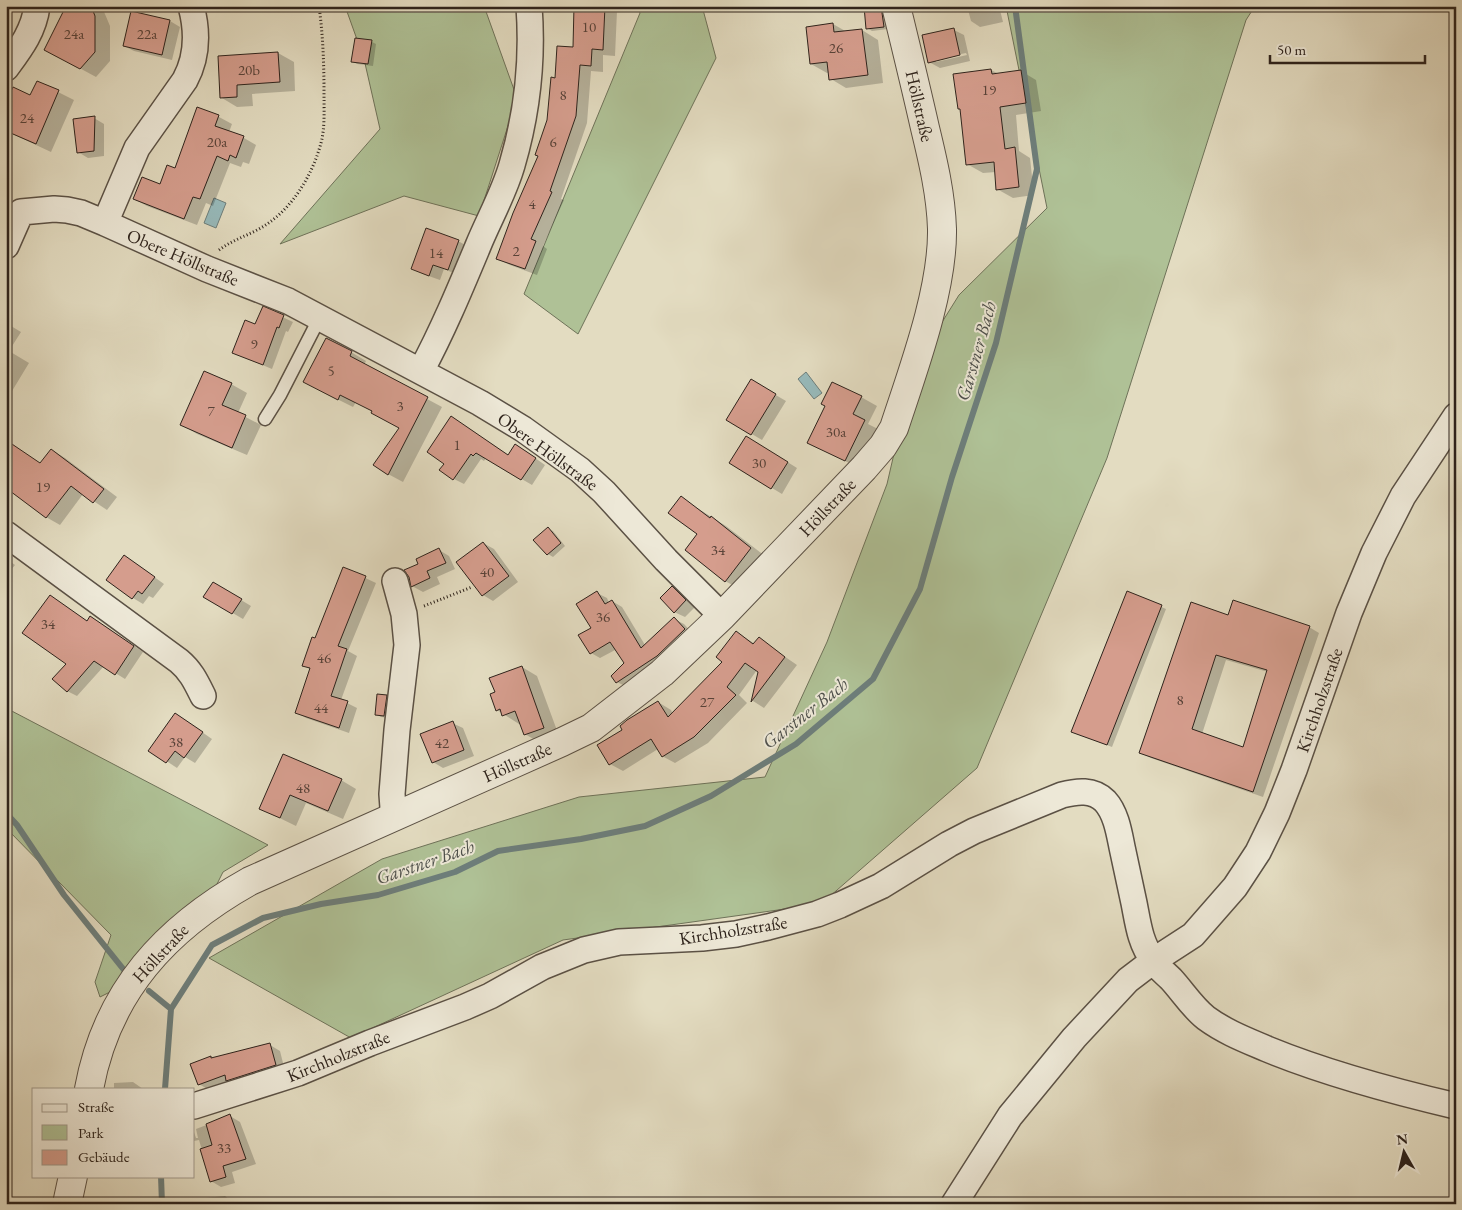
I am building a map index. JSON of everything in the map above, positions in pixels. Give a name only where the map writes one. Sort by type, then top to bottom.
[{"type":"street","points":[[6,68],[26,40],[35,20],[37,6]]},
{"type":"street","name":"Obere Höllstraße","points":[[105,223],[137,148],[191,69],[195,57],[196,42],[190,6]]},
{"type":"street","points":[[422,371],[462,287],[512,166],[523,122],[527,95],[529,6]]},
{"type":"street","name":"Höllstraße","points":[[89,1088],[101,1046],[127,989],[146,963],[199,912],[224,895],[250,881],[591,728],[662,673],[722,616],[883,446],[894,428],[933,300],[942,231],[940,204],[933,162],[896,6]]},
{"type":"street","name":"Obere Höllstraße","points":[[6,246],[14,206],[67,210],[81,213],[207,269],[288,301],[320,317],[422,371],[523,429],[580,470],[604,492],[666,560],[722,616]]},
{"type":"street","name":"Kirchholzstraße","points":[[954,1204],[1010,1116],[1074,1038],[1128,980],[1193,935],[1208,920],[1235,888],[1258,852],[1277,814],[1291,779],[1349,613],[1374,553],[1403,496],[1456,416]]},
{"type":"street","points":[[6,534],[188,668],[203,696]]},
{"type":"street","points":[[395,581],[404,614],[407,645],[392,794],[396,816]]},
{"type":"street","name":"Kirchholzstraße","points":[[195,1106],[298,1073],[370,1042],[490,996],[542,967],[584,950],[619,942],[702,938],[736,934],[818,914],[881,886],[924,858],[974,831],[1075,792],[1088,792],[1096,795],[1111,810],[1120,837],[1139,932],[1153,961]]},
{"type":"street","points":[[1153,961],[1172,980],[1189,1003],[1206,1018],[1235,1036],[1327,1071],[1456,1106]]},
{"type":"street","points":[[67,1204],[72,1178]]},
{"type":"lane","points":[[265,419],[280,395],[320,317]]},
{"type":"path","points":[[207,269],[212,256],[218,251],[263,226],[281,213],[293,200],[314,164],[324,127],[324,47],[319,6]]},
{"type":"path","points":[[404,614],[472,587]]},
{"type":"green space","points":[[345,6],[484,6],[517,98],[479,216],[404,196],[280,244],[380,129],[364,59]]},
{"type":"green space","points":[[637,6],[702,6],[716,58],[578,334],[524,294],[640,13]]},
{"type":"green space","points":[[1006,6],[1255,6],[1246,20],[1107,458],[977,768],[821,904],[563,940],[351,1038],[209,958],[382,859],[579,797],[765,777],[827,642],[887,484],[893,458],[939,327],[959,295],[1047,208]]},
{"type":"green space","points":[[6,708],[268,845],[223,872],[215,888],[112,991],[100,997],[95,982],[111,935],[6,828]]},
{"type":"water","points":[[214,198],[226,203],[216,228],[204,223]]},
{"type":"water","points":[[806,372],[822,393],[814,399],[798,379]]},
{"type":"building","points":[[66,6],[91,6],[95,16],[95,52],[80,69],[44,50]]},
{"type":"building","points":[[574,6],[605,6],[603,50],[592,49],[591,66],[580,65],[576,116],[550,191],[552,192],[531,239],[536,241],[525,269],[496,259],[513,213],[538,156],[535,155],[547,120],[551,77],[555,78],[557,46],[573,47]]},
{"type":"building","points":[[864,6],[881,6],[884,27],[866,29]]},
{"type":"building","points":[[131,11],[170,20],[162,55],[123,46]]},
{"type":"building","points":[[833,23],[834,32],[862,29],[868,75],[829,80],[827,62],[810,64],[806,27]]},
{"type":"building","points":[[954,28],[960,55],[928,63],[922,35]]},
{"type":"building","points":[[355,38],[372,40],[368,64],[351,62]]},
{"type":"building","points":[[278,52],[280,82],[237,85],[237,97],[220,98],[218,56]]},
{"type":"building","points":[[991,69],[992,74],[1021,70],[1026,103],[1000,107],[1005,149],[1015,147],[1019,187],[996,190],[994,162],[966,165],[960,109],[958,109],[953,74]]},
{"type":"building","points":[[37,81],[59,90],[36,144],[6,131],[6,102],[13,87],[30,95]]},
{"type":"building","points":[[197,107],[219,115],[215,126],[244,136],[236,158],[230,155],[228,161],[217,156],[200,199],[193,197],[184,219],[133,199],[142,177],[160,184],[167,165],[175,168]]},
{"type":"building","points":[[95,116],[94,151],[77,153],[73,119]]},
{"type":"building","points":[[426,228],[459,240],[448,270],[433,265],[429,276],[411,269]]},
{"type":"building","points":[[263,306],[284,315],[279,328],[277,327],[263,365],[232,353],[245,320],[255,324]]},
{"type":"building","points":[[326,338],[352,351],[350,356],[428,397],[388,475],[373,465],[399,428],[371,413],[372,411],[340,395],[338,400],[303,382]]},
{"type":"building","points":[[204,371],[232,383],[222,405],[246,415],[232,448],[180,425]]},
{"type":"building","points":[[751,379],[776,394],[751,435],[726,420]]},
{"type":"building","points":[[832,382],[862,396],[853,414],[865,420],[845,461],[807,443],[825,406],[821,404]]},
{"type":"building","points":[[451,416],[508,455],[515,444],[536,458],[521,480],[476,453],[473,456],[471,454],[453,480],[439,470],[444,464],[427,452]]},
{"type":"building","points":[[746,436],[788,462],[771,489],[729,463]]},
{"type":"building","points":[[6,440],[40,463],[51,449],[104,489],[93,503],[71,486],[46,518],[6,488]]},
{"type":"building","points":[[681,496],[710,518],[711,516],[751,548],[725,582],[685,550],[697,534],[668,513]]},
{"type":"building","points":[[548,527],[561,543],[547,555],[533,540]]},
{"type":"building","points":[[483,542],[509,576],[482,596],[456,562]]},
{"type":"building","points":[[439,548],[446,563],[427,571],[430,578],[411,587],[409,577],[404,570],[418,564],[416,559]]},
{"type":"building","points":[[124,555],[155,577],[142,594],[138,591],[132,599],[106,580]]},
{"type":"building","points":[[343,567],[366,576],[338,646],[347,649],[331,696],[348,701],[339,728],[295,713],[310,668],[302,666],[312,637],[315,638]]},
{"type":"building","points":[[213,582],[242,599],[232,614],[203,597]]},
{"type":"building","points":[[672,586],[686,600],[674,613],[660,598]]},
{"type":"building","points":[[597,591],[605,604],[612,600],[641,648],[674,617],[685,629],[657,656],[616,683],[611,676],[624,663],[610,642],[590,654],[578,635],[591,628],[576,604]]},
{"type":"building","points":[[1127,591],[1162,605],[1107,745],[1071,732]]},
{"type":"building","points":[[50,595],[87,621],[90,616],[134,646],[115,675],[94,661],[67,692],[52,679],[66,664],[22,633]]},
{"type":"building","points":[[1233,600],[1310,626],[1253,792],[1139,753],[1191,602],[1228,615]],"holes":[[[1216,655],[1267,670],[1243,747],[1192,729]]]},
{"type":"building","points":[[736,631],[753,644],[759,637],[785,657],[751,702],[758,672],[745,663],[727,687],[736,695],[694,737],[662,757],[651,739],[609,765],[597,745],[622,730],[620,726],[627,720],[658,701],[668,717],[722,662],[716,657]]},
{"type":"building","points":[[522,666],[544,728],[524,735],[515,711],[502,716],[500,709],[496,711],[490,694],[495,692],[489,678]]},
{"type":"building","points":[[377,694],[387,695],[384,716],[375,715]]},
{"type":"building","points":[[175,713],[203,732],[184,758],[175,751],[166,763],[148,751]]},
{"type":"building","points":[[453,721],[464,750],[432,763],[420,734]]},
{"type":"building","points":[[283,754],[342,779],[328,811],[290,795],[280,818],[259,809]]},
{"type":"building","points":[[270,1043],[276,1065],[226,1081],[225,1075],[198,1085],[190,1064],[211,1056],[211,1058]]},
{"type":"building","points":[[230,1114],[246,1159],[223,1166],[226,1177],[210,1182],[200,1149],[212,1145],[206,1124]]},
{"type":"waterway","name":"Garstner Bach","points":[[165,1088],[171,1009],[212,945],[263,918],[321,904],[378,895],[455,872],[498,851],[581,839],[645,826],[711,796],[796,744],[873,679],[920,589],[952,477],[996,343],[1037,169],[1015,6]]},
{"type":"waterway","points":[[6,813],[17,825],[64,895],[124,970]]},
{"type":"waterway","points":[[149,991],[171,1009]]},
{"type":"waterway","name":"Garstner Bach","points":[[161,1178],[162,1204]]}]
